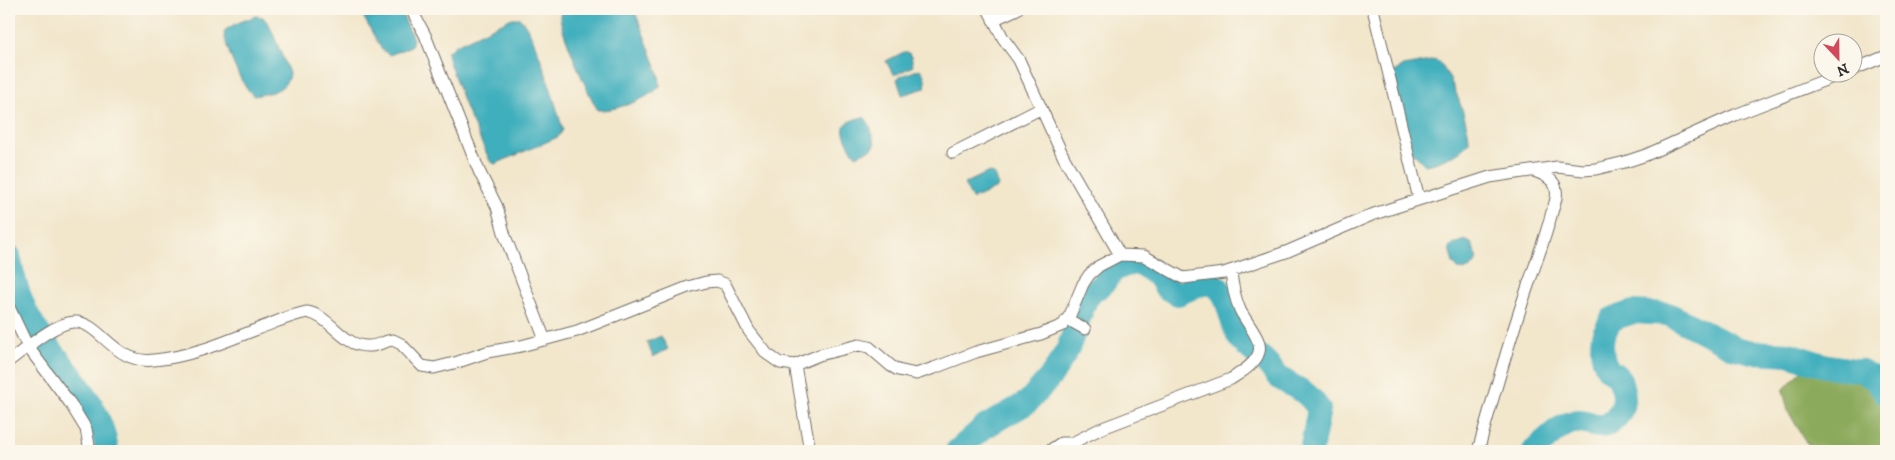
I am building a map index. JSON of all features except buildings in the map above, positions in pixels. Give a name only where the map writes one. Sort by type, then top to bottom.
[{"type":"street","points":[[412,9],[425,35],[479,171],[497,207],[505,236],[545,340]]},
{"type":"street","points":[[1017,9],[990,14],[1002,38],[1019,60],[1040,109],[1085,197],[1120,255]]},
{"type":"street","points":[[1373,9],[1419,199]]},
{"type":"street","points":[[1862,66],[1886,56]]},
{"type":"street","points":[[9,361],[52,330],[75,322],[92,329],[133,360],[154,360],[194,351],[307,312],[314,313],[325,319],[354,343],[366,346],[393,340],[401,344],[422,366],[434,368],[487,352],[507,349],[577,331],[688,287],[717,281],[728,288],[744,323],[767,354],[780,363],[795,365],[827,353],[858,345],[869,348],[898,370],[916,374],[976,352],[1057,328],[1069,320],[1089,274],[1098,266],[1120,255],[1144,256],[1183,278],[1231,271],[1286,252],[1374,214],[1490,177],[1557,167],[1583,170],[1596,169],[1632,160],[1736,115],[1820,82]]},
{"type":"street","points":[[953,153],[1040,109]]},
{"type":"street","points":[[1478,451],[1500,372],[1546,237],[1557,197],[1556,188],[1552,181],[1544,174],[1534,171]]},
{"type":"street","points":[[1049,451],[1061,443],[1072,444],[1100,429],[1230,379],[1245,369],[1257,356],[1257,338],[1240,310],[1231,271]]},
{"type":"street","points":[[9,307],[86,429],[90,451]]},
{"type":"street","points":[[1069,320],[1085,330]]},
{"type":"street","points":[[795,365],[810,451]]},
{"type":"green space","points":[[1825,354],[1866,362],[1886,377],[1886,451],[1811,451],[1788,411],[1783,390],[1802,370]]},
{"type":"water","points":[[359,9],[400,9],[413,39],[411,46],[390,55],[382,50]]},
{"type":"water","points":[[562,9],[634,9],[659,74],[660,86],[640,100],[605,110],[598,110],[583,79],[561,23]]},
{"type":"water","points":[[256,16],[263,17],[270,26],[289,73],[285,84],[277,90],[254,96],[239,75],[224,31],[235,24]]},
{"type":"water","points":[[512,18],[520,18],[526,26],[539,54],[563,130],[558,137],[495,164],[490,161],[466,109],[447,52],[456,45]]},
{"type":"water","points":[[904,52],[908,52],[911,55],[913,66],[893,74],[886,61]]},
{"type":"water","points":[[1436,60],[1453,85],[1463,111],[1469,143],[1449,157],[1425,165],[1411,151],[1389,75],[1403,66]]},
{"type":"water","points":[[920,69],[925,78],[925,88],[902,95],[897,79]]},
{"type":"water","points":[[862,117],[870,125],[875,145],[873,148],[856,156],[847,142],[843,130],[847,123]]},
{"type":"water","points":[[989,172],[994,174],[998,185],[997,188],[972,199],[964,184]]},
{"type":"water","points":[[1466,240],[1472,244],[1477,259],[1470,268],[1465,270],[1458,269],[1453,263],[1449,248],[1453,244]]},
{"type":"water","points":[[661,336],[668,349],[653,357],[647,342]]},
{"type":"waterway","points":[[9,256],[18,292],[28,316],[88,399],[103,432],[107,451]]},
{"type":"waterway","points":[[957,451],[983,428],[1028,402],[1052,375],[1068,349],[1086,299],[1102,285],[1114,270],[1137,263],[1149,269],[1160,278],[1166,288],[1178,294],[1203,284],[1213,285],[1221,291],[1225,297],[1240,339],[1266,362],[1279,377],[1306,394],[1319,409],[1311,451]]},
{"type":"waterway","points":[[1534,451],[1563,426],[1574,422],[1601,426],[1610,423],[1617,417],[1623,404],[1624,394],[1619,378],[1609,370],[1603,358],[1603,336],[1612,319],[1633,312],[1668,314],[1735,348],[1753,352],[1789,354],[1826,366],[1862,371],[1876,380],[1886,394]]}]
